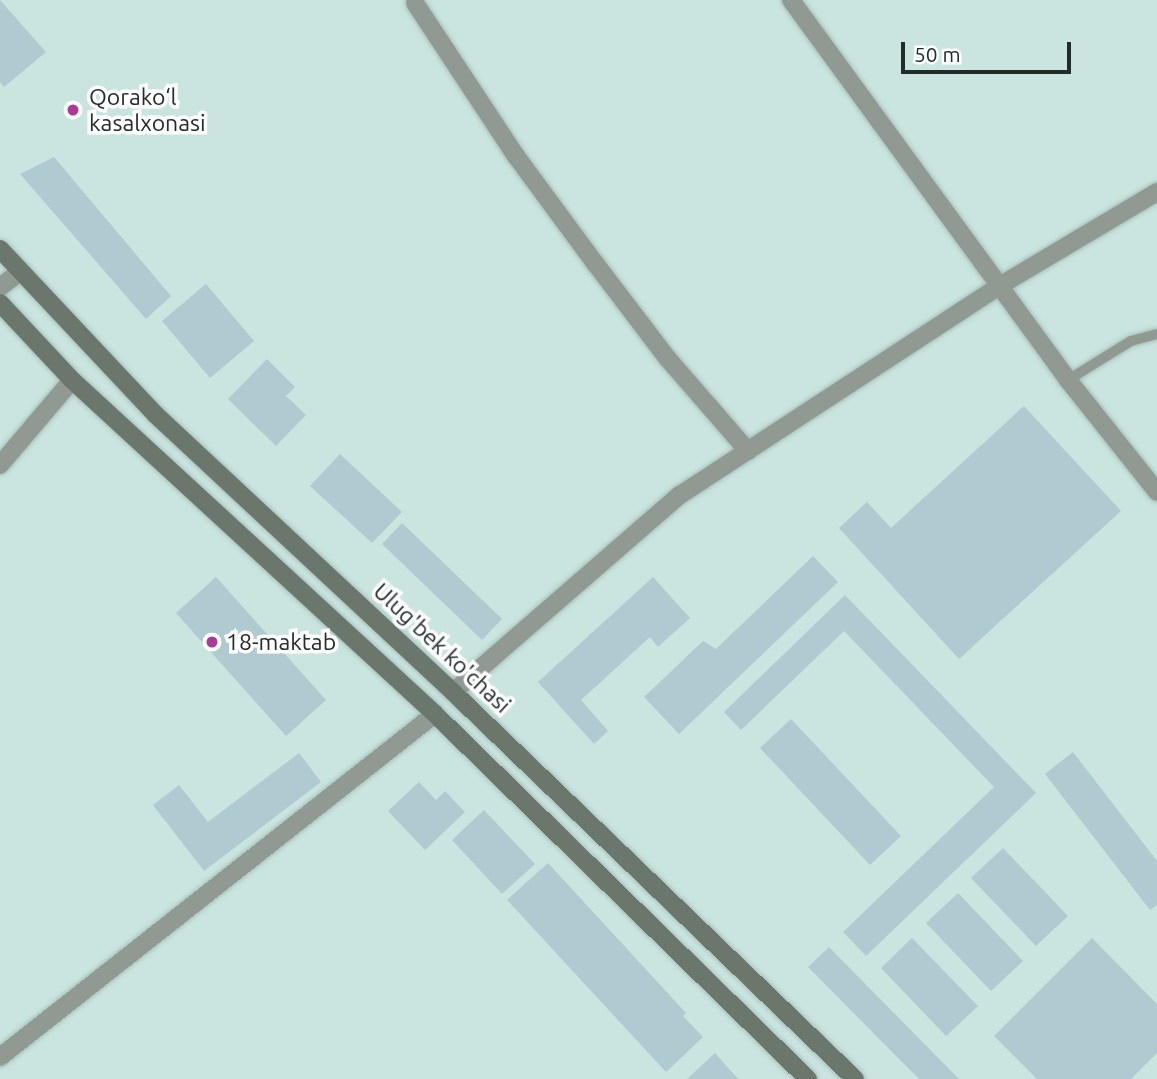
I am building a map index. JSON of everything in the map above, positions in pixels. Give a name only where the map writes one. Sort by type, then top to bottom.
[{"type":"main road","name":"Ulug'bek ko'chasi","points":[[0,249],[156,415],[453,692],[855,1079]]},
{"type":"main road","points":[[0,303],[72,380],[435,714],[808,1079]]},
{"type":"street","points":[[791,0],[1068,380],[1157,492]]},
{"type":"street","points":[[415,3],[516,156],[595,263],[668,359],[748,451]]},
{"type":"street","points":[[453,692],[680,495],[1001,285],[1157,192]]},
{"type":"street","points":[[0,287],[21,271]]},
{"type":"street","points":[[0,465],[72,380]]},
{"type":"street","points":[[0,1056],[435,714]]},
{"type":"lane","points":[[1068,380],[1131,341],[1157,334]]},
{"type":"building","points":[[0,0],[46,52],[4,87],[0,82]]},
{"type":"building","points":[[54,157],[171,296],[146,319],[20,174]]},
{"type":"building","points":[[206,284],[254,341],[210,378],[162,321]]},
{"type":"building","points":[[267,359],[295,387],[286,396],[306,415],[276,446],[228,399]]},
{"type":"building","points":[[1024,406],[1121,511],[959,659],[839,528],[867,502],[891,528]]},
{"type":"building","points":[[340,454],[402,512],[372,543],[310,486]]},
{"type":"building","points":[[402,523],[502,619],[482,640],[382,544]]},
{"type":"building","points":[[813,556],[838,582],[679,734],[644,697],[703,641],[716,649]]},
{"type":"building","points":[[216,577],[326,700],[286,736],[176,613]]},
{"type":"building","points":[[653,577],[690,618],[658,647],[650,637],[581,700],[608,731],[594,744],[538,682]]},
{"type":"building","points":[[845,595],[1036,793],[866,956],[843,932],[994,787],[844,631],[741,730],[724,712]]},
{"type":"building","points":[[791,719],[901,836],[870,865],[760,748]]},
{"type":"building","points":[[1073,752],[1157,861],[1157,905],[1150,910],[1045,774]]},
{"type":"building","points":[[299,753],[321,782],[204,871],[153,805],[179,785],[208,822]]},
{"type":"building","points":[[419,782],[436,800],[445,791],[465,812],[425,850],[388,811]]},
{"type":"building","points":[[484,810],[535,864],[502,894],[452,840]]},
{"type":"building","points":[[1003,848],[1068,916],[1036,946],[971,878]]},
{"type":"building","points":[[548,863],[686,1013],[683,1016],[703,1037],[666,1072],[507,900]]},
{"type":"building","points":[[958,893],[1023,961],[991,991],[926,923]]},
{"type":"building","points":[[912,938],[978,1006],[946,1036],[881,968]]},
{"type":"building","points":[[1092,938],[1157,1004],[1157,1053],[1131,1079],[1037,1079],[994,1036]]},
{"type":"building","points":[[829,947],[959,1079],[919,1079],[808,967]]},
{"type":"building","points":[[715,1053],[738,1079],[687,1079]]},
{"type":"place","name":"Qorako‘l kasalxonasi","points":[[73,110]]},
{"type":"place","name":"18-maktab","points":[[212,642]]}]
